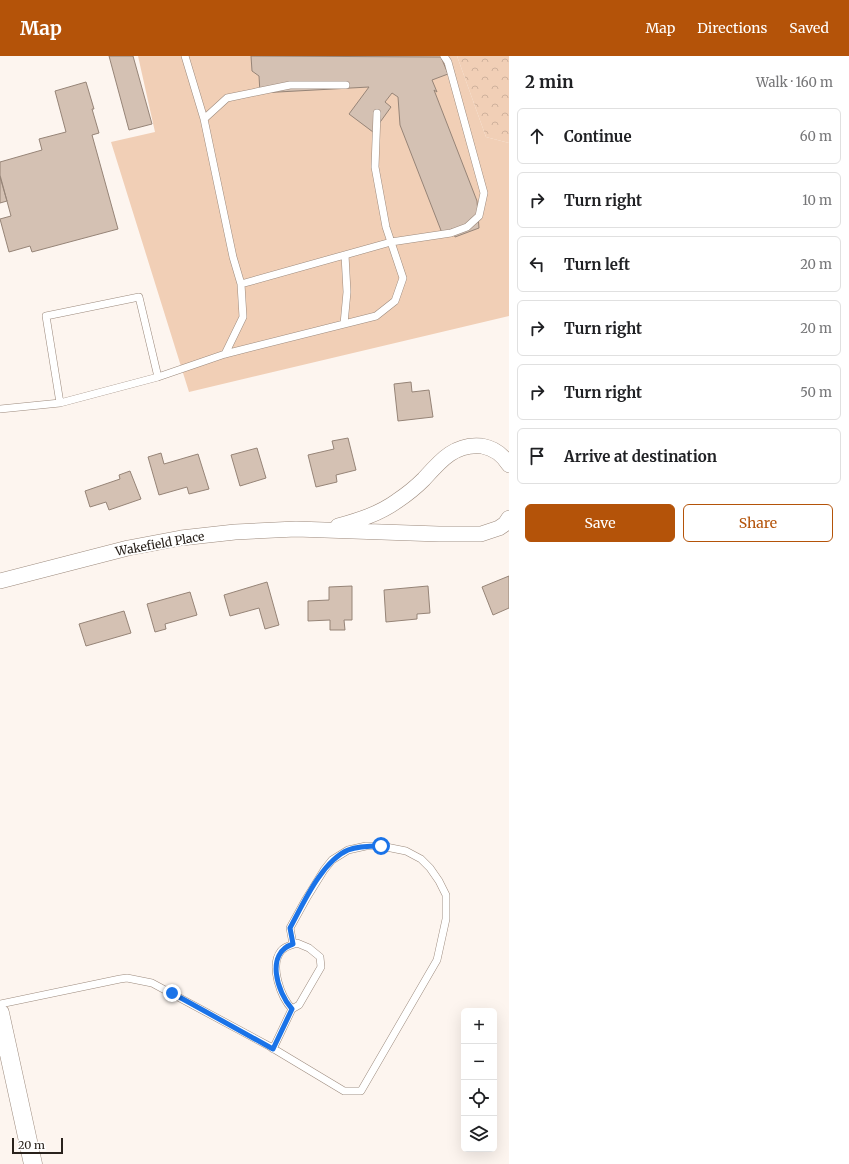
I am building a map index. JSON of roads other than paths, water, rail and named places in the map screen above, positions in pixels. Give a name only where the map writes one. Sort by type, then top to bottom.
[{"type":"street","name":"Wakefield Place","points":[[323,529],[357,521],[373,515],[398,501],[423,480],[444,458],[463,447],[473,445],[490,448],[500,455],[509,465]]},
{"type":"street","name":"Wakefield Place","points":[[0,581],[128,548],[181,538],[235,532],[323,529],[439,534],[481,534],[499,528],[505,524],[509,518]]},
{"type":"street","points":[[0,1013],[33,1164]]},
{"type":"lane","points":[[185,56],[204,119],[241,284],[243,317],[225,354]]},
{"type":"lane","points":[[241,284],[391,242],[451,233],[467,227],[479,216],[484,193],[448,62],[444,56]]},
{"type":"lane","points":[[204,119],[227,98],[290,86],[346,85]]},
{"type":"lane","points":[[0,409],[60,403],[158,377],[225,354],[376,316],[395,301],[403,278],[386,227],[375,167],[377,113]]},
{"type":"lane","points":[[344,324],[347,292],[345,255]]},
{"type":"lane","points":[[60,403],[46,316],[139,297],[158,377]]},
{"type":"lane","points":[[0,1004],[120,978],[152,982],[273,1049],[344,1091],[362,1091],[437,960],[446,919],[446,895],[430,868],[421,859],[406,851],[381,846],[366,846],[348,850],[332,860],[306,899],[290,928],[293,944]]},
{"type":"lane","points":[[273,1049],[292,1009],[299,1005],[321,967],[320,957],[309,948],[297,943],[286,946],[280,952],[275,967],[285,1002],[292,1009]]}]
